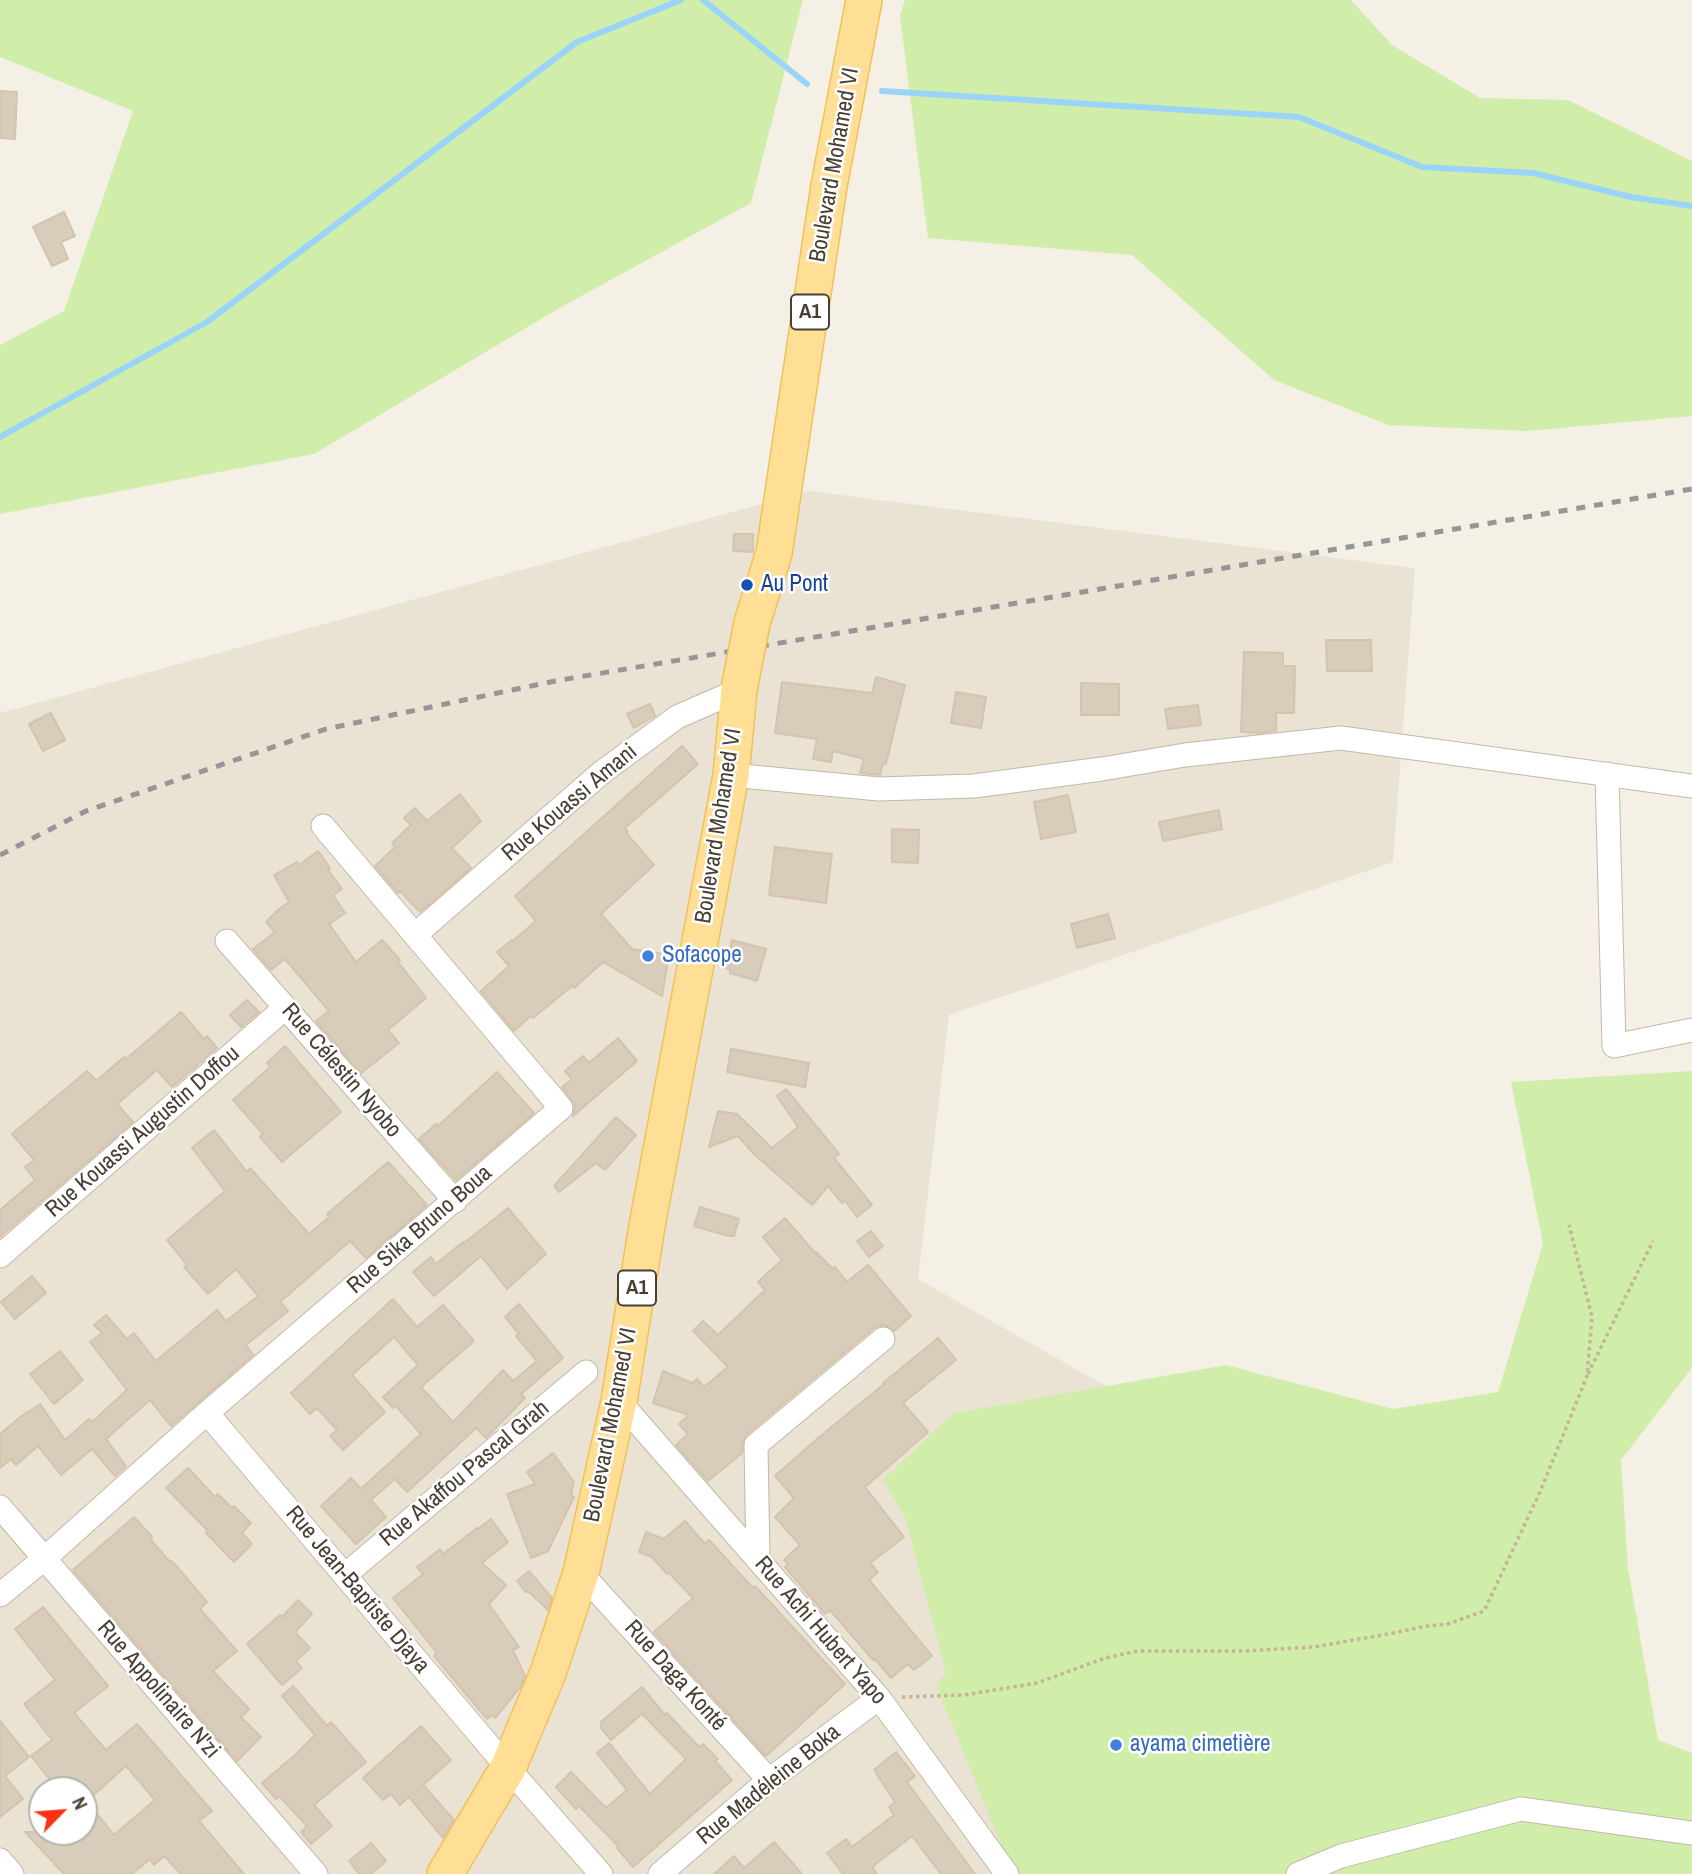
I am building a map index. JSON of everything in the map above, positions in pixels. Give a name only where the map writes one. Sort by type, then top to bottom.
[{"type":"main road","name":"Boulevard Mohamed VI","points":[[445,1874],[508,1768],[548,1673],[581,1573],[619,1401],[647,1226],[731,775],[740,682],[752,623],[774,553],[830,186],[864,0]]},
{"type":"street","name":"Rue Kouassi Amani","points":[[415,935],[601,773],[677,717],[740,682]]},
{"type":"street","points":[[731,775],[879,789],[974,786],[1185,755],[1341,738],[1692,786]]},
{"type":"street","points":[[1607,774],[1614,1046],[1692,1030]]},
{"type":"street","name":"Rue Sika Bruno Boua","points":[[0,1595],[206,1413],[561,1108],[323,826]]},
{"type":"street","name":"Rue Célestin Nyobo","points":[[226,941],[455,1201]]},
{"type":"street","name":"Rue Kouassi Augustin Doffou","points":[[0,1256],[285,1008]]},
{"type":"street","points":[[758,1559],[756,1445],[883,1339]]},
{"type":"street","name":"Rue Akaffou Pascal Grah","points":[[345,1575],[586,1372]]},
{"type":"street","name":"Rue Achi Hubert Yapo","points":[[619,1401],[879,1698],[1007,1874]]},
{"type":"street","name":"Rue Jean-Baptiste Djaya","points":[[206,1413],[601,1874]]},
{"type":"street","name":"Rue Appolinaire N'zi","points":[[0,1507],[316,1874]]},
{"type":"street","name":"Rue Daga Konté","points":[[581,1573],[769,1780]]},
{"type":"street","name":"Rue Madéleine Boka","points":[[660,1874],[769,1780],[879,1698]]},
{"type":"street","points":[[1298,1874],[1341,1856],[1521,1809],[1692,1833]]},
{"type":"path","points":[[1569,1225],[1592,1317],[1587,1376]]},
{"type":"path","points":[[879,1698],[964,1696],[1037,1683],[1105,1658],[1138,1651],[1245,1651],[1314,1647],[1448,1624],[1483,1611],[1540,1492],[1587,1376],[1653,1241]]},
{"type":"shaded area","points":[[809,491],[1415,568],[1393,862],[949,1015],[918,1279],[1419,1565],[1443,1874],[0,1874],[0,713]]},
{"type":"green space","points":[[0,0],[803,0],[751,203],[563,306],[314,454],[0,514],[0,345],[64,311],[133,111],[0,57]]},
{"type":"green space","points":[[905,0],[1351,0],[1392,45],[1480,98],[1568,100],[1692,161],[1692,416],[1528,431],[1388,425],[1274,380],[1132,255],[928,238],[900,16]]},
{"type":"green space","points":[[1692,1071],[1692,1368],[1621,1460],[1628,1568],[1658,1740],[1692,1753],[1692,1874],[1015,1874],[936,1685],[946,1672],[905,1517],[883,1480],[954,1413],[1226,1365],[1393,1409],[1498,1392],[1543,1244],[1511,1082]]},
{"type":"building","points":[[0,91],[17,92],[15,139],[0,138]]},
{"type":"building","points":[[64,212],[75,236],[61,242],[68,259],[52,266],[33,227]]},
{"type":"building","points":[[734,534],[753,534],[753,552],[733,551]]},
{"type":"building","points":[[1326,640],[1371,640],[1372,671],[1327,671]]},
{"type":"building","points":[[1244,652],[1283,653],[1283,666],[1295,666],[1294,713],[1276,713],[1276,731],[1241,732]]},
{"type":"building","points":[[876,677],[905,685],[886,764],[883,763],[880,775],[860,773],[864,759],[833,751],[831,762],[813,759],[817,739],[775,733],[782,682],[872,693]]},
{"type":"building","points":[[1081,683],[1119,684],[1119,715],[1081,715]]},
{"type":"building","points":[[956,692],[986,697],[981,728],[951,723]]},
{"type":"building","points":[[650,704],[655,716],[634,728],[627,714]]},
{"type":"building","points":[[1198,705],[1201,725],[1168,729],[1165,709]]},
{"type":"building","points":[[51,713],[65,740],[43,751],[29,724]]},
{"type":"building","points":[[682,746],[698,764],[625,828],[628,832],[626,833],[654,865],[601,914],[632,949],[669,955],[662,996],[603,962],[574,988],[572,986],[514,1031],[481,991],[509,966],[497,952],[536,921],[515,896]]},
{"type":"building","points":[[460,794],[481,821],[452,848],[471,868],[420,912],[400,891],[398,893],[375,866],[395,847],[392,843],[411,825],[404,818],[415,808],[427,821]]},
{"type":"building","points":[[1068,795],[1076,832],[1041,839],[1034,802]]},
{"type":"building","points":[[1219,810],[1222,829],[1163,841],[1159,822]]},
{"type":"building","points":[[892,829],[919,830],[918,863],[892,862]]},
{"type":"building","points":[[775,847],[832,854],[826,903],[769,895]]},
{"type":"building","points":[[318,851],[342,889],[333,895],[345,913],[329,924],[356,962],[382,940],[400,960],[398,962],[426,998],[388,1030],[399,1043],[361,1073],[316,1021],[329,1011],[285,959],[271,970],[253,949],[275,932],[266,922],[289,902],[274,875],[297,862],[299,865]]},
{"type":"building","points":[[1108,914],[1115,938],[1077,948],[1071,924]]},
{"type":"building","points":[[732,940],[766,949],[757,981],[730,973],[730,969],[721,967],[724,953],[729,954]]},
{"type":"building","points":[[247,1000],[259,1012],[241,1027],[230,1015]]},
{"type":"building","points":[[181,1012],[204,1039],[207,1036],[217,1048],[172,1087],[157,1070],[117,1104],[133,1122],[0,1237],[0,1210],[35,1180],[25,1167],[34,1160],[12,1134],[87,1071],[96,1081]]},
{"type":"building","points":[[618,1038],[637,1061],[573,1116],[575,1105],[562,1087],[572,1079],[565,1071],[583,1056],[589,1063]]},
{"type":"building","points":[[285,1046],[341,1112],[282,1162],[260,1137],[263,1134],[233,1100],[270,1067],[267,1063]]},
{"type":"building","points":[[731,1049],[809,1063],[805,1087],[727,1072]]},
{"type":"building","points":[[497,1072],[534,1113],[456,1180],[419,1139],[436,1124],[438,1126]]},
{"type":"building","points":[[786,1089],[839,1154],[834,1158],[872,1205],[857,1217],[845,1201],[842,1203],[828,1186],[812,1205],[754,1154],[738,1136],[709,1147],[718,1111],[737,1114],[772,1148],[798,1127],[777,1096]]},
{"type":"building","points":[[616,1117],[636,1135],[605,1170],[596,1163],[559,1192],[554,1186]]},
{"type":"building","points":[[214,1130],[247,1172],[250,1168],[309,1234],[329,1217],[327,1214],[388,1162],[427,1205],[366,1258],[350,1241],[280,1302],[288,1311],[246,1345],[253,1355],[171,1426],[150,1400],[106,1439],[126,1466],[115,1476],[92,1449],[61,1475],[38,1446],[16,1465],[11,1459],[0,1468],[0,1434],[40,1404],[65,1440],[89,1419],[92,1422],[127,1390],[90,1342],[102,1333],[94,1325],[106,1315],[127,1339],[134,1333],[156,1361],[217,1310],[226,1321],[258,1296],[236,1269],[208,1294],[184,1267],[187,1265],[167,1240],[225,1191],[192,1148]]},
{"type":"building","points":[[700,1207],[739,1219],[734,1236],[694,1226]]},
{"type":"building","points":[[508,1208],[546,1254],[507,1289],[481,1256],[434,1296],[413,1272],[431,1257],[436,1264]]},
{"type":"building","points":[[785,1218],[815,1253],[833,1269],[835,1267],[847,1282],[868,1265],[911,1316],[894,1331],[887,1326],[874,1328],[747,1434],[743,1440],[742,1453],[708,1481],[676,1445],[688,1434],[679,1424],[689,1415],[653,1403],[663,1371],[692,1383],[697,1379],[704,1387],[728,1367],[693,1331],[703,1321],[718,1335],[765,1290],[758,1282],[782,1260],[763,1237]]},
{"type":"building","points":[[871,1231],[883,1246],[869,1257],[857,1241]]},
{"type":"building","points":[[32,1276],[46,1293],[15,1319],[1,1302]]},
{"type":"building","points":[[393,1299],[417,1327],[443,1305],[474,1341],[421,1387],[453,1422],[503,1370],[513,1381],[537,1361],[516,1336],[519,1334],[505,1317],[519,1304],[563,1358],[521,1394],[525,1398],[486,1438],[476,1428],[407,1492],[395,1479],[371,1500],[386,1517],[356,1544],[321,1506],[351,1478],[361,1489],[421,1434],[395,1405],[393,1408],[383,1397],[418,1365],[394,1337],[352,1375],[385,1412],[343,1450],[330,1436],[337,1430],[317,1408],[310,1414],[291,1393]]},
{"type":"building","points":[[938,1338],[956,1360],[903,1403],[928,1432],[865,1487],[904,1537],[870,1563],[878,1572],[869,1580],[932,1656],[914,1670],[908,1664],[891,1678],[830,1610],[825,1614],[785,1567],[788,1565],[784,1560],[800,1545],[775,1517],[794,1498],[775,1476]]},
{"type":"building","points":[[60,1351],[83,1380],[54,1404],[30,1374]]},
{"type":"building","points":[[553,1453],[574,1482],[571,1495],[574,1497],[548,1551],[531,1558],[507,1494],[535,1484],[527,1472]]},
{"type":"building","points":[[188,1468],[215,1497],[218,1494],[251,1523],[242,1533],[252,1544],[234,1562],[166,1488]]},
{"type":"building","points":[[134,1517],[152,1537],[150,1539],[207,1602],[200,1609],[237,1651],[213,1671],[249,1709],[241,1717],[261,1737],[237,1761],[73,1570]]},
{"type":"building","points":[[491,1519],[508,1542],[482,1563],[506,1585],[489,1604],[519,1647],[513,1650],[525,1676],[521,1686],[495,1718],[493,1715],[487,1719],[434,1656],[437,1653],[393,1598],[423,1574],[417,1567],[440,1549],[443,1554]]},
{"type":"building","points":[[685,1521],[705,1544],[709,1540],[753,1588],[755,1586],[845,1684],[766,1756],[654,1632],[693,1598],[652,1557],[639,1552],[646,1532],[664,1539]]},
{"type":"building","points":[[529,1571],[552,1598],[548,1610],[517,1581]]},
{"type":"building","points":[[298,1600],[312,1614],[295,1632],[310,1648],[296,1661],[302,1668],[282,1685],[247,1644],[280,1615],[282,1617]]},
{"type":"building","points":[[43,1607],[108,1686],[74,1713],[106,1750],[137,1724],[212,1811],[199,1821],[244,1874],[181,1874],[164,1856],[154,1865],[150,1859],[132,1874],[64,1874],[38,1846],[98,1846],[98,1815],[114,1835],[155,1800],[126,1766],[98,1791],[98,1776],[47,1776],[31,1756],[52,1740],[24,1704],[55,1680],[15,1629]]},
{"type":"building","points":[[293,1686],[327,1726],[331,1722],[366,1762],[314,1805],[332,1826],[311,1844],[301,1832],[307,1826],[279,1796],[276,1799],[262,1783],[315,1735],[282,1696]]},
{"type":"building","points":[[642,1687],[665,1715],[667,1713],[699,1747],[703,1744],[718,1759],[715,1761],[732,1780],[633,1867],[617,1848],[619,1847],[579,1806],[576,1809],[556,1787],[571,1772],[606,1808],[627,1790],[597,1753],[609,1743],[650,1794],[686,1759],[642,1714],[611,1740],[601,1728],[601,1722]]},
{"type":"building","points":[[0,1721],[29,1757],[5,1776],[23,1799],[0,1817]]},
{"type":"building","points":[[421,1726],[451,1760],[423,1785],[454,1820],[443,1838],[409,1797],[400,1805],[391,1794],[383,1800],[363,1778]]},
{"type":"building","points":[[896,1752],[915,1776],[907,1782],[975,1874],[941,1874],[912,1836],[872,1867],[877,1874],[843,1874],[827,1853],[846,1839],[852,1847],[894,1815],[889,1807],[895,1802],[874,1770]]},
{"type":"building","points":[[774,1842],[802,1874],[714,1874],[734,1856],[744,1868]]},
{"type":"building","points":[[371,1843],[386,1861],[371,1874],[359,1874],[349,1861]]},
{"type":"waterway","points":[[0,437],[207,322],[577,42],[681,0]]},
{"type":"waterway","points":[[703,0],[807,84]]},
{"type":"waterway","points":[[882,91],[1299,117],[1422,167],[1533,173],[1631,197],[1692,206]]},
{"type":"railway","points":[[0,855],[86,811],[326,729],[555,681],[1692,489]]},
{"type":"place","name":"Au Pont","points":[[747,585]]},
{"type":"place","name":"Sofacope","points":[[648,956]]},
{"type":"place","name":"ayama cimetière","points":[[1116,1745]]}]
